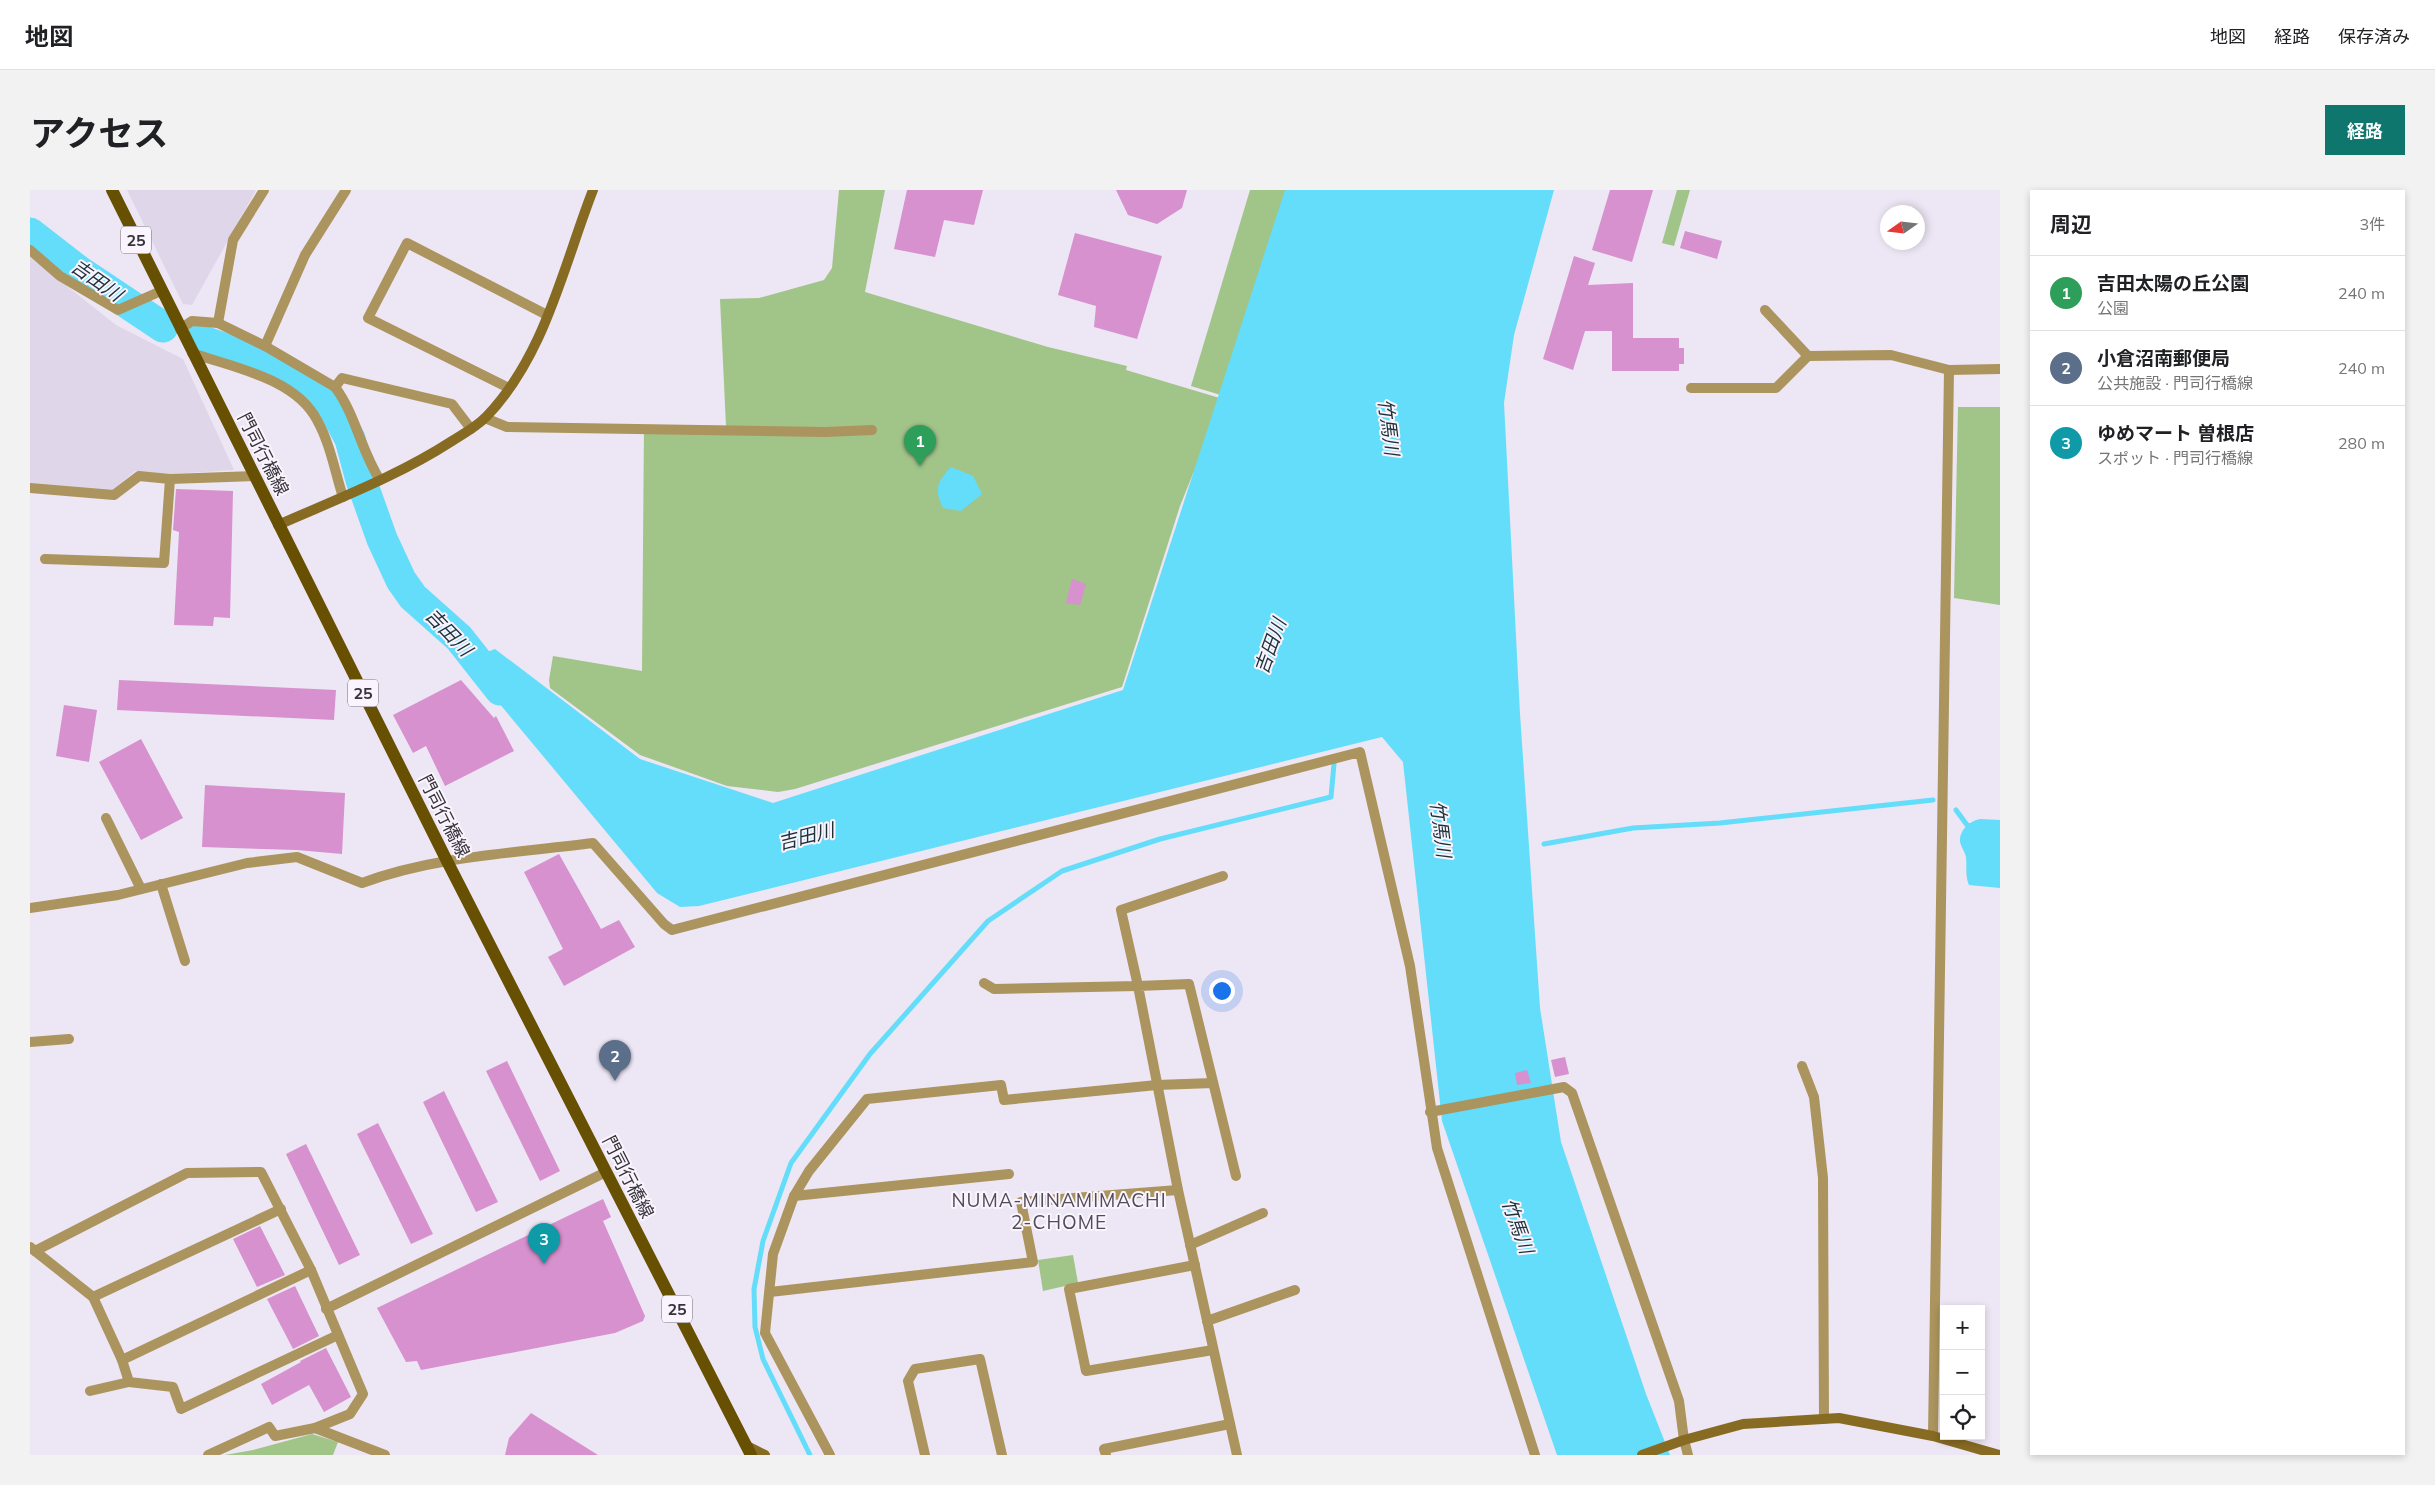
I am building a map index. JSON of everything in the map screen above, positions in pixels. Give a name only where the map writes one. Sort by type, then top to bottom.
[{"type":"main road","name":"門司行橋線","points":[[112,190],[160,291],[255,476],[447,862],[749,1451]]},
{"type":"street","points":[[218,323],[233,240],[264,190]]},
{"type":"street","points":[[265,346],[305,255],[346,190]]},
{"type":"street","points":[[278,525],[433,454],[485,418],[530,355],[593,190]]},
{"type":"street","points":[[508,388],[368,318],[407,243],[547,314]]},
{"type":"street","points":[[30,250],[60,276],[118,310],[160,291]]},
{"type":"street","points":[[1765,310],[1808,356]]},
{"type":"street","points":[[180,329],[192,321],[218,323],[265,346],[335,387],[352,417],[374,471],[375,482]]},
{"type":"street","points":[[192,353],[267,379],[292,392],[308,405],[318,421],[346,495]]},
{"type":"street","points":[[1691,388],[1776,388],[1808,356],[1890,355],[1949,370],[2000,369]]},
{"type":"street","points":[[1932,1436],[1949,370]]},
{"type":"street","points":[[335,387],[342,378],[452,404],[471,429]]},
{"type":"street","points":[[485,418],[507,427],[825,432],[872,430]]},
{"type":"street","points":[[30,488],[114,495],[139,476],[170,479],[255,476]]},
{"type":"street","points":[[44,559],[164,564],[170,479]]},
{"type":"street","points":[[30,908],[118,896],[247,863],[297,857],[362,883],[388,873],[447,862],[592,843],[664,924],[672,930],[1360,752],[1410,966],[1434,1112],[1437,1148],[1535,1455]]},
{"type":"street","points":[[106,818],[141,890]]},
{"type":"street","points":[[1223,876],[1121,910],[1178,1190],[1237,1455]]},
{"type":"street","points":[[161,884],[185,961]]},
{"type":"street","points":[[984,983],[994,988],[1189,984],[1236,1176]]},
{"type":"street","points":[[30,1042],[69,1039]]},
{"type":"street","points":[[1802,1066],[1814,1097],[1823,1178],[1824,1418]]},
{"type":"street","points":[[830,1455],[765,1333],[773,1254],[794,1196],[809,1171],[867,1099],[1001,1084],[1004,1100],[1157,1085],[1213,1083]]},
{"type":"street","points":[[1434,1112],[1564,1087],[1572,1093],[1679,1401],[1688,1455]]},
{"type":"street","points":[[129,1382],[122,1360],[93,1297],[32,1249],[186,1173],[261,1172],[310,1270],[363,1394],[350,1414],[315,1428],[275,1436],[269,1427],[208,1455]]},
{"type":"street","points":[[326,1309],[606,1172]]},
{"type":"street","points":[[794,1196],[1008,1174]]},
{"type":"street","points":[[770,1292],[1033,1262],[1021,1202],[1178,1190]]},
{"type":"street","points":[[93,1297],[281,1209]]},
{"type":"street","points":[[1190,1245],[1264,1214]]},
{"type":"street","points":[[1194,1265],[1070,1289],[1086,1371],[1213,1350]]},
{"type":"street","points":[[122,1360],[310,1270]]},
{"type":"street","points":[[1207,1321],[1295,1290]]},
{"type":"street","points":[[90,1391],[129,1382],[174,1388],[180,1409],[338,1335]]},
{"type":"street","points":[[925,1455],[908,1381],[915,1369],[980,1359],[1002,1455]]},
{"type":"street","points":[[1642,1455],[1684,1440],[1743,1424],[1839,1418],[1932,1436],[1999,1455]]},
{"type":"street","points":[[1106,1455],[1104,1449],[1230,1424]]},
{"type":"street","points":[[315,1428],[386,1455]]},
{"type":"street","points":[[749,1451],[765,1455]]},
{"type":"shaded area","points":[[127,190],[256,190],[192,305],[183,304]]},
{"type":"shaded area","points":[[30,257],[116,325],[183,359],[234,470],[172,474],[135,471],[113,490],[30,485]]},
{"type":"green space","points":[[839,190],[885,190],[865,292],[1048,347],[1127,366],[1126,370],[1223,399],[1180,506],[1122,687],[795,789],[778,792],[727,786],[640,755],[550,688],[549,680],[553,656],[642,671],[644,425],[726,426],[720,299],[759,298],[824,280],[832,268]]},
{"type":"green space","points":[[1250,190],[1286,190],[1224,396],[1191,386]]},
{"type":"green space","points":[[1677,190],[1690,190],[1674,246],[1662,243]]},
{"type":"green space","points":[[1958,407],[2000,407],[2000,605],[1954,598]]},
{"type":"green space","points":[[1073,1255],[1078,1283],[1043,1291],[1038,1260]]},
{"type":"green space","points":[[312,1434],[338,1442],[333,1455],[225,1455],[253,1450]]},
{"type":"water","name":"竹馬川","points":[[1285,190],[1554,190],[1514,335],[1504,403],[1520,714],[1540,1008],[1561,1142],[1646,1394],[1670,1455],[1557,1455],[1442,1121],[1403,762],[1382,737],[699,906],[680,907],[657,893],[464,661],[495,649],[640,759],[773,803],[1123,690]]},
{"type":"water","points":[[951,467],[973,476],[982,494],[961,511],[943,508],[938,496],[938,486]]},
{"type":"water","points":[[1980,819],[2000,820],[2000,888],[1969,885],[1968,882],[1966,857],[1960,838],[1966,827]]},
{"type":"building","points":[[907,190],[983,190],[974,225],[944,220],[935,257],[894,249]]},
{"type":"building","points":[[1116,190],[1187,190],[1182,208],[1157,224],[1128,215]]},
{"type":"building","points":[[1610,190],[1653,190],[1632,262],[1592,250]]},
{"type":"building","points":[[1685,231],[1722,241],[1717,259],[1680,248]]},
{"type":"building","points":[[1075,233],[1162,256],[1137,339],[1094,327],[1096,306],[1058,295]]},
{"type":"building","points":[[1574,256],[1595,263],[1588,285],[1633,283],[1633,338],[1679,338],[1679,348],[1684,348],[1684,364],[1679,364],[1679,371],[1612,371],[1612,331],[1585,331],[1573,370],[1543,359]]},
{"type":"building","points":[[176,489],[233,491],[230,618],[214,617],[213,626],[174,625],[179,532],[173,530]]},
{"type":"building","points":[[1072,579],[1086,584],[1080,605],[1066,603]]},
{"type":"building","points":[[119,680],[336,690],[334,720],[117,710]]},
{"type":"building","points":[[461,680],[494,718],[496,716],[514,751],[445,786],[426,746],[413,753],[393,715]]},
{"type":"building","points":[[64,705],[97,710],[89,762],[56,756]]},
{"type":"building","points":[[141,739],[183,818],[141,840],[99,762]]},
{"type":"building","points":[[205,785],[345,793],[342,854],[297,850],[202,847]]},
{"type":"building","points":[[559,854],[601,929],[619,920],[635,947],[564,986],[548,957],[563,949],[524,872]]},
{"type":"building","points":[[1565,1057],[1569,1074],[1555,1077],[1551,1060]]},
{"type":"building","points":[[507,1061],[560,1171],[540,1181],[486,1071]]},
{"type":"building","points":[[1527,1070],[1531,1083],[1517,1085],[1515,1073]]},
{"type":"building","points":[[444,1091],[498,1202],[476,1212],[423,1102]]},
{"type":"building","points":[[378,1123],[433,1234],[411,1244],[357,1134]]},
{"type":"building","points":[[306,1144],[360,1255],[339,1265],[286,1154]]},
{"type":"building","points":[[603,1199],[611,1217],[603,1221],[645,1316],[643,1321],[615,1333],[421,1370],[417,1361],[406,1362],[377,1308]]},
{"type":"building","points":[[260,1226],[285,1275],[257,1287],[233,1239]]},
{"type":"building","points":[[295,1286],[319,1336],[293,1349],[267,1299]]},
{"type":"building","points":[[326,1348],[351,1397],[324,1412],[309,1385],[272,1405],[261,1384]]},
{"type":"building","points":[[531,1413],[598,1455],[505,1455],[509,1438]]},
{"type":"waterway","name":"吉田川","points":[[30,233],[79,271],[163,327]]},
{"type":"waterway","name":"吉田川","points":[[200,340],[263,362],[307,387],[334,409],[350,439],[361,480],[382,539],[401,580],[413,597],[459,638],[500,690]]},
{"type":"waterway","points":[[810,1455],[763,1359],[755,1327],[754,1289],[763,1241],[791,1163],[870,1054],[988,921],[1062,871],[1160,839],[1331,797],[1334,764]]},
{"type":"waterway","points":[[1544,844],[1633,828],[1720,823],[1933,800]]},
{"type":"waterway","points":[[1956,810],[1967,825],[1974,827]]},
{"type":"place","name":"吉田太陽の丘公園","points":[[920,466]]},
{"type":"place","name":"小倉沼南郵便局","points":[[615,1081]]},
{"type":"place","name":"ゆめマート 曽根店","points":[[544,1264]]},
{"type":"district","name":"NUMA-MINAMIMACHI 2-CHOME","points":[[1059,1211]]}]
